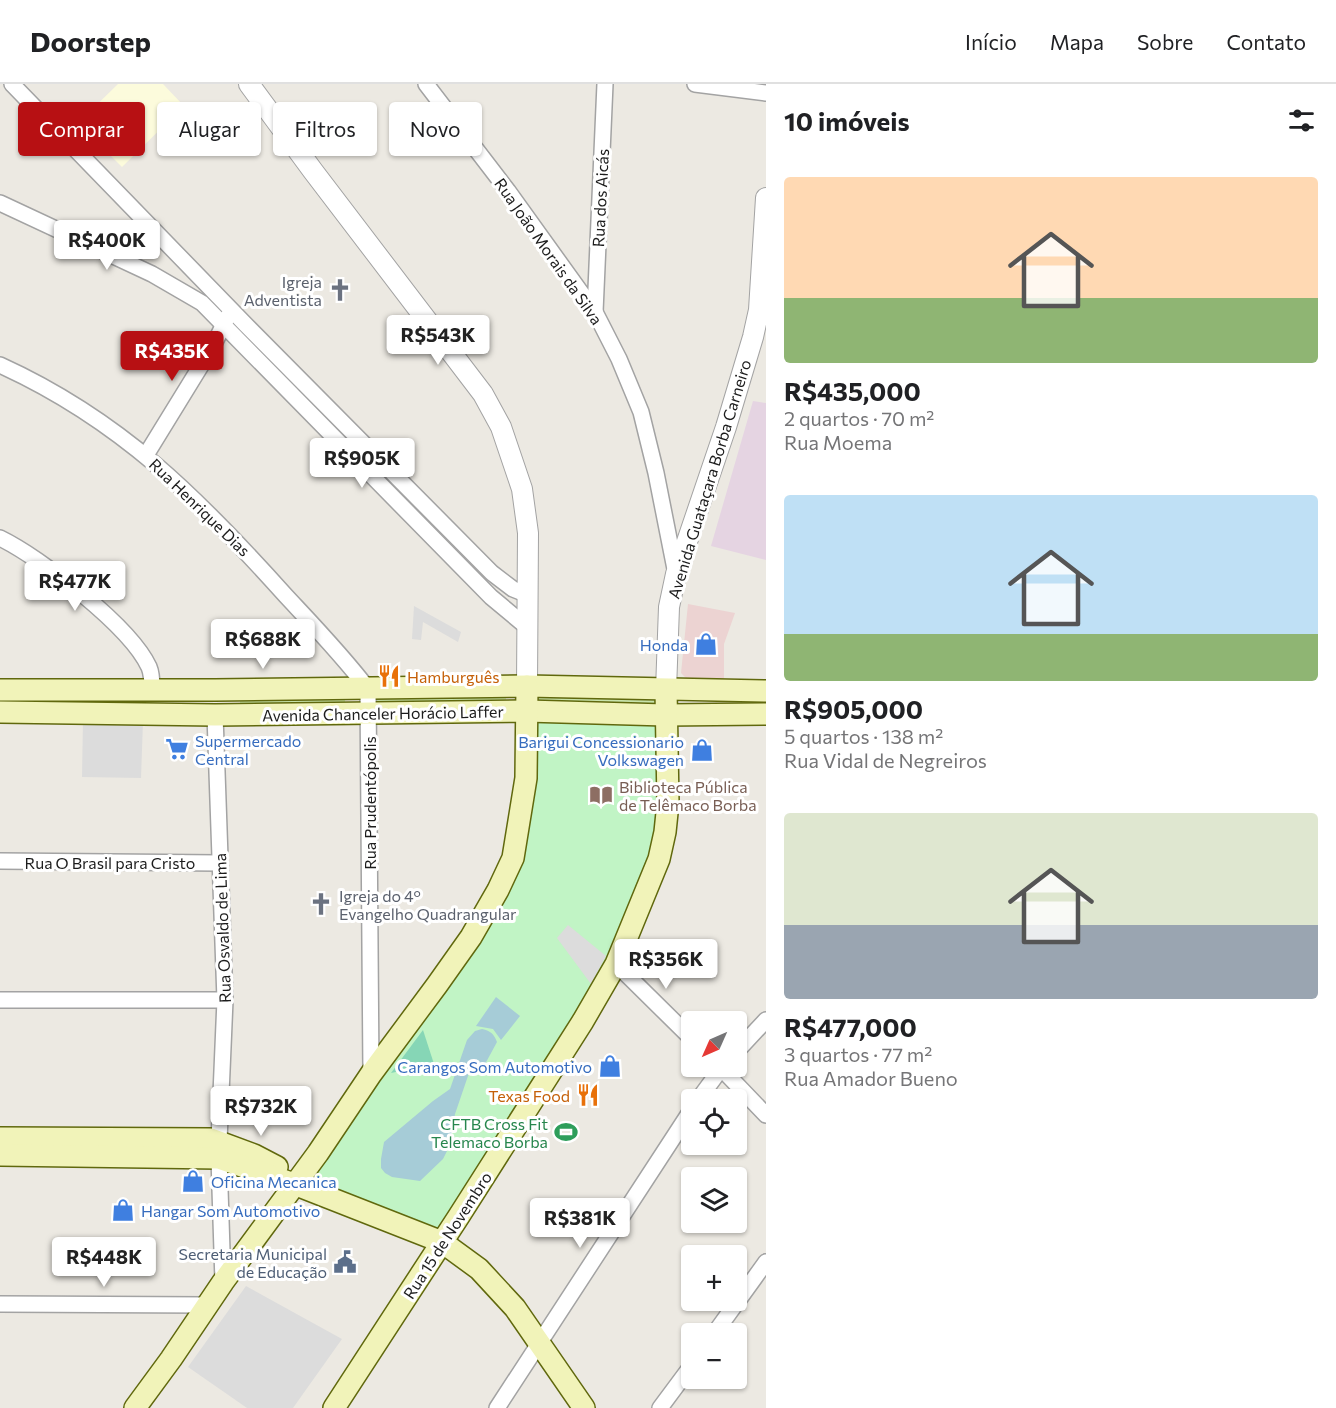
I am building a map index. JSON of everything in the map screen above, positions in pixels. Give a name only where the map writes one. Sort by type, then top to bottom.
[{"type":"main road","name":"Avenida Chanceler Horácio Laffer","points":[[0,690],[527,686],[766,691]]},
{"type":"main road","points":[[135,1408],[223,1282],[318,1153],[371,1074],[471,937],[498,890],[513,858],[526,778],[527,686]]},
{"type":"main road","name":"Rua 15 de Novembro","points":[[334,1408],[583,1021],[616,964],[659,859],[665,831],[668,803],[666,690]]},
{"type":"main road","name":"Avenida Chanceler Horácio Laffer","points":[[0,712],[215,715],[527,711],[665,715],[766,714]]},
{"type":"main road","points":[[0,1138],[186,1138],[219,1149],[294,1184],[442,1242],[479,1269],[515,1308],[584,1408]]},
{"type":"main road","points":[[0,1155],[219,1149]]},
{"type":"street","points":[[12,84],[492,573],[513,589],[528,595]]},
{"type":"street","points":[[249,84],[483,394],[497,419],[522,489],[528,533],[527,686]]},
{"type":"street","name":"Rua João Morais da Silva","points":[[426,84],[508,191],[595,312],[641,412],[676,574]]},
{"type":"street","name":"Rua dos Aicás","points":[[595,312],[605,84]]},
{"type":"street","points":[[695,84],[766,93]]},
{"type":"street","name":"Avenida Guataçara Borba Carneiro","points":[[666,690],[669,607],[676,574],[763,311],[766,201]]},
{"type":"street","points":[[0,203],[152,274],[202,303],[491,597],[527,627]]},
{"type":"street","points":[[146,455],[232,309]]},
{"type":"street","name":"Rua Henrique Dias","points":[[0,365],[68,401],[116,432],[146,455],[227,531],[368,688]]},
{"type":"street","points":[[0,538],[53,570],[125,635],[140,651],[150,668],[152,689]]},
{"type":"street","name":"Rua Prudentópolis","points":[[368,688],[371,1074]]},
{"type":"street","name":"Rua Osvaldo de Lima","points":[[215,715],[225,1000],[219,1149],[223,1282]]},
{"type":"street","name":"Rua O Brasil para Cristo","points":[[0,861],[219,863]]},
{"type":"street","points":[[616,964],[681,1028]]},
{"type":"street","points":[[0,1000],[225,1000]]},
{"type":"street","points":[[747,1040],[766,1020]]},
{"type":"street","points":[[730,1077],[766,1115]]},
{"type":"street","points":[[497,1408],[681,1126]]},
{"type":"street","points":[[722,1323],[766,1262]]},
{"type":"street","points":[[0,1304],[207,1305]]},
{"type":"street","points":[[660,1408],[681,1380]]},
{"type":"shaded area","points":[[118,84],[163,84],[180,102],[157,102],[157,133],[145,144],[145,102],[100,102]]},
{"type":"shaded area","points":[[111,156],[133,156],[122,167]]},
{"type":"shaded area","points":[[753,401],[766,403],[766,560],[711,546]]},
{"type":"shaded area","points":[[688,604],[735,613],[724,644],[724,680],[688,680],[681,673]]},
{"type":"shaded area","points":[[414,606],[461,632],[458,642],[423,622],[421,640],[412,639]]},
{"type":"shaded area","points":[[83,720],[143,721],[141,778],[82,777]]},
{"type":"shaded area","points":[[568,925],[606,956],[591,984],[557,938]]},
{"type":"shaded area","points":[[246,1286],[342,1339],[293,1408],[247,1408],[188,1367]]},
{"type":"green space","points":[[506,696],[506,702],[372,704],[371,698]]},
{"type":"green space","points":[[539,697],[657,699],[657,705],[539,702]]},
{"type":"green space","points":[[345,699],[345,703],[240,705],[240,700]]},
{"type":"green space","points":[[534,715],[661,721],[662,829],[620,943],[447,1231],[302,1180],[500,902]]},
{"type":"green space","points":[[423,1030],[434,1064],[391,1073]]},
{"type":"water","points":[[496,997],[520,1016],[501,1040],[493,1029],[476,1026]]},
{"type":"water","points":[[482,1029],[492,1033],[497,1042],[484,1066],[469,1073],[455,1114],[450,1145],[443,1159],[420,1181],[392,1177],[385,1173],[381,1168],[384,1142],[450,1089],[467,1040],[475,1031]]},
{"type":"place","name":"Igreja Adventista","points":[[340,290]]},
{"type":"place","name":"Honda","points":[[706,644]]},
{"type":"place","name":"Hamburguês","points":[[389,676]]},
{"type":"place","name":"Supermercado Central","points":[[177,749]]},
{"type":"place","name":"Barigui Concessionario Volkswagen","points":[[702,750]]},
{"type":"place","name":"Biblioteca Pública de Telêmaco Borba","points":[[601,795]]},
{"type":"place","name":"Igreja do 4º Evangelho Quadrangular","points":[[321,904]]},
{"type":"place","name":"Carangos Som Automotivo","points":[[610,1066]]},
{"type":"place","name":"Texas Food","points":[[588,1095]]},
{"type":"place","name":"CFTB Cross Fit Telemaco Borba","points":[[566,1132]]},
{"type":"place","name":"Oficina Mecanica","points":[[193,1181]]},
{"type":"place","name":"Hangar Som Automotivo","points":[[123,1210]]},
{"type":"place","name":"Secretaria Municipal de Educação","points":[[345,1262]]}]
